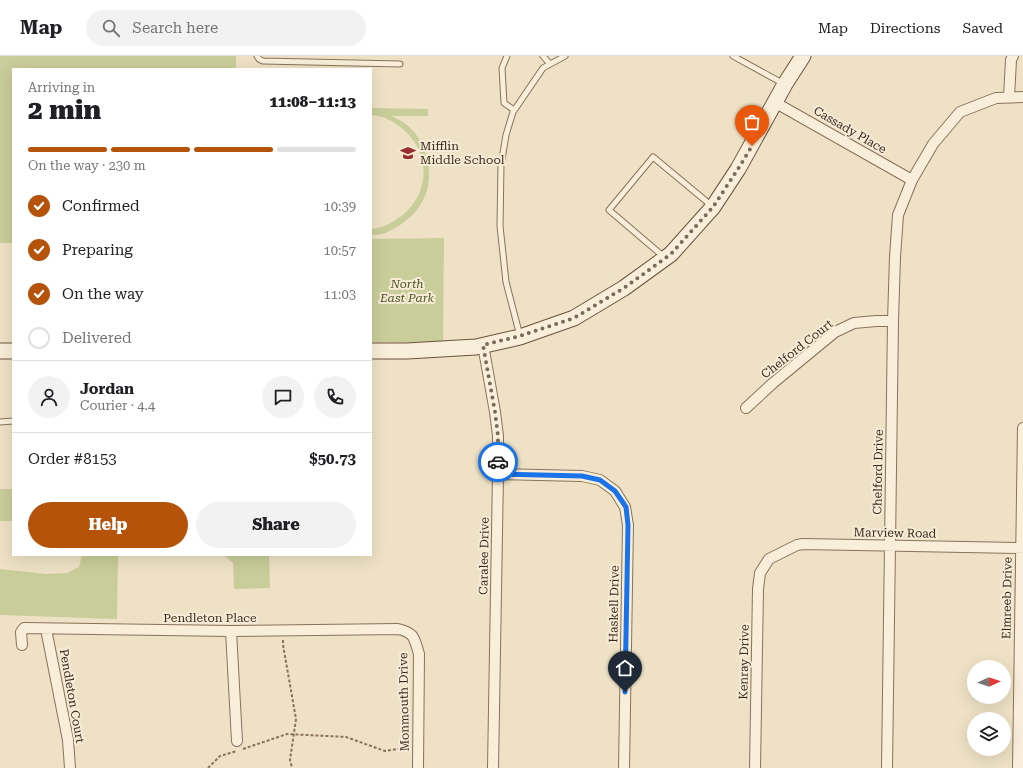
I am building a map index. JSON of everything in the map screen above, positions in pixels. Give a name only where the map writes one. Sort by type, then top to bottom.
[{"type":"main road","points":[[372,351],[407,351],[476,347],[520,336],[574,318],[624,288],[671,254],[713,207],[738,169],[776,103],[785,84],[803,56]]},
{"type":"main road","points":[[0,351],[12,351]]},
{"type":"street","points":[[1009,97],[1011,60],[1013,56]]},
{"type":"street","name":"Chelford Drive","points":[[887,768],[893,321],[898,215],[912,180],[933,144],[960,112],[996,98],[1023,97]]},
{"type":"street","name":"Cassady Place","points":[[776,103],[912,180]]},
{"type":"street","name":"Chelford Court","points":[[746,408],[773,383],[835,332],[854,323],[893,321]]},
{"type":"street","name":"Caralee Drive","points":[[483,345],[498,436],[493,768]]},
{"type":"street","name":"Elmreeb Drive","points":[[1018,768],[1023,428]]},
{"type":"street","name":"Haskell Drive","points":[[498,474],[582,476],[600,480],[615,491],[626,507],[628,525],[624,768]]},
{"type":"street","name":"Marview Road","points":[[769,559],[797,545],[803,544],[1022,548]]},
{"type":"street","name":"Kenray Drive","points":[[755,768],[758,589],[760,573],[769,559]]},
{"type":"street","name":"Pendleton Place","points":[[22,645],[21,632],[24,628],[231,631],[398,628],[413,636]]},
{"type":"street","name":"Pendleton Court","points":[[46,629],[68,740],[70,768]]},
{"type":"street","points":[[231,631],[237,741]]},
{"type":"street","name":"Monmouth Drive","points":[[413,636],[419,654],[418,768]]},
{"type":"lane","points":[[257,56],[263,61],[400,64]]},
{"type":"lane","points":[[507,56],[502,68],[504,103],[514,110]]},
{"type":"lane","points":[[543,56],[550,64]]},
{"type":"lane","points":[[520,336],[506,282],[500,226],[501,165],[506,136],[514,110],[543,68],[565,56]]},
{"type":"lane","points":[[733,56],[785,84]]},
{"type":"lane","points":[[665,258],[609,210],[653,157],[713,207]]},
{"type":"lane","points":[[0,422],[12,421]]},
{"type":"path","points":[[284,630],[283,644],[296,719],[290,760],[292,768]]},
{"type":"path","points":[[208,768],[220,756],[287,734],[346,737],[385,751],[404,747],[418,747]]},
{"type":"green space","points":[[0,56],[236,56],[236,68],[12,68],[12,243],[0,243]]},
{"type":"green space","points":[[372,108],[428,109],[428,116],[392,116],[403,122],[418,137],[426,156],[429,176],[425,195],[414,214],[389,232],[372,235],[372,229],[380,228],[394,221],[406,212],[415,201],[421,188],[424,175],[423,162],[418,148],[410,136],[399,126],[378,116],[372,115]]},
{"type":"green space","name":"North East Park","points":[[444,238],[443,343],[372,342],[372,239]]},
{"type":"green space","points":[[0,489],[12,489],[12,521],[0,521]]},
{"type":"green space","points":[[82,556],[118,556],[117,619],[0,615],[0,569],[46,574],[67,573],[79,567]]},
{"type":"green space","points":[[225,556],[269,556],[270,588],[234,589],[233,563]]},
{"type":"way so far","points":[[498,462],[498,436],[495,412],[483,345],[520,336],[574,318],[624,288],[671,254],[713,207],[752,146]]},
{"type":"place","name":"Mifflin Middle School","points":[[408,153]]},
{"type":"route","points":[[498,462],[498,474],[582,476],[600,480],[615,491],[626,507],[628,525],[625,692]]}]
